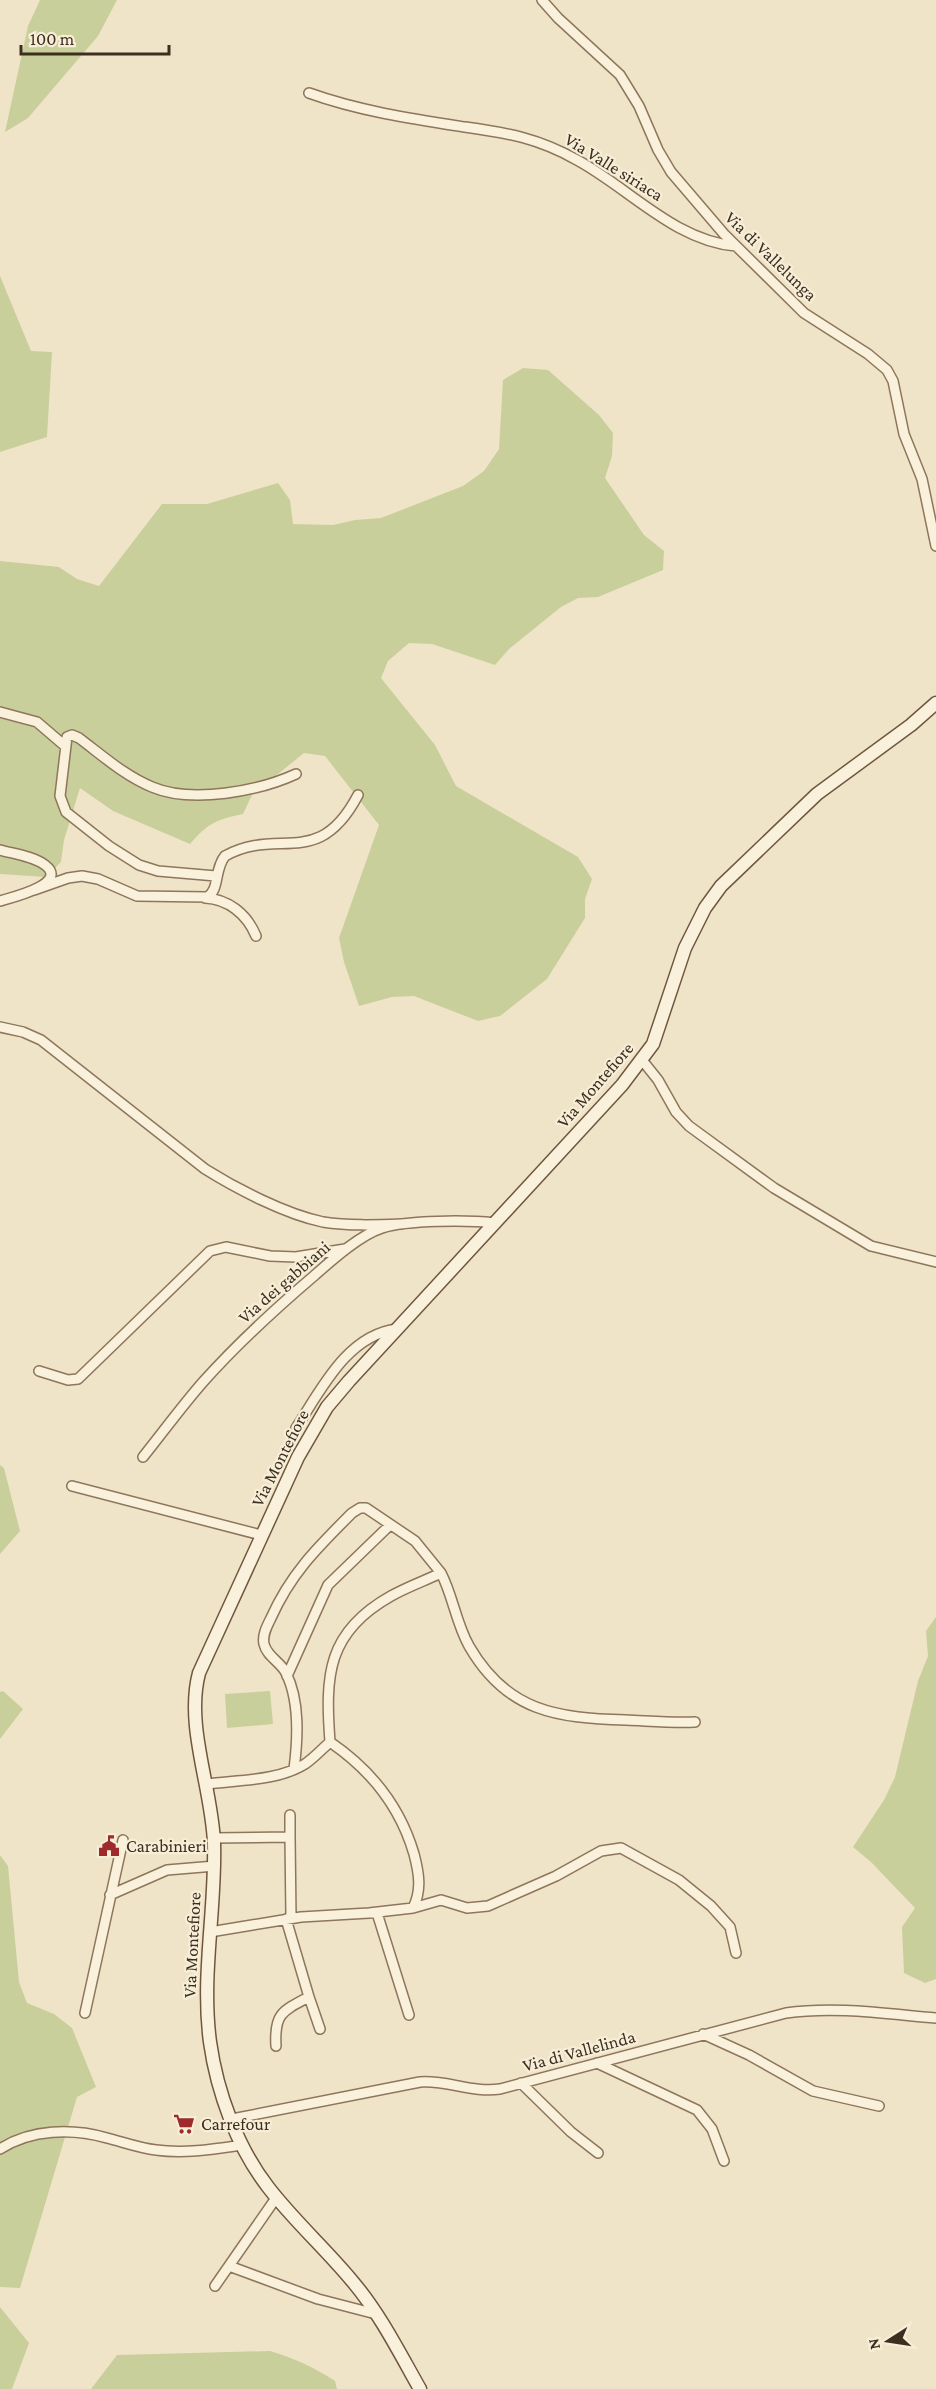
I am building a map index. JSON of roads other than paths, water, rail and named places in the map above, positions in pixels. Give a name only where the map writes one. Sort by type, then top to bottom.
[{"type":"main road","name":"Via Montefiore","points":[[420,2389],[376,2314],[353,2283],[276,2198],[256,2170],[232,2119],[218,2080],[210,2041],[207,1987],[215,1866],[214,1838],[195,1714],[196,1682],[202,1664],[298,1457],[327,1407],[622,1085],[642,1060],[658,1034],[674,978],[692,932],[705,908],[721,886],[817,794],[911,725],[936,703]]},
{"type":"street","name":"Via di Vallelunga","points":[[542,0],[558,18],[620,75],[639,106],[658,150],[674,177],[736,246],[804,313],[868,354],[887,370],[892,381],[904,434],[923,485],[936,546]]},
{"type":"street","name":"Via Valle siriaca","points":[[309,93],[393,115],[509,133],[542,143],[587,166],[680,228],[710,242],[736,246]]},
{"type":"street","points":[[0,712],[37,722],[65,746]]},
{"type":"street","points":[[216,876],[158,871],[139,865],[68,815],[60,799],[67,737],[75,735],[136,779],[158,789],[178,793],[215,793],[257,788],[296,774]]},
{"type":"street","points":[[205,898],[213,893],[219,865],[225,856],[239,850],[309,841],[329,832],[347,815],[358,795]]},
{"type":"street","points":[[0,850],[34,860],[47,867],[50,880],[34,890]]},
{"type":"street","points":[[0,901],[68,878],[82,876],[98,879],[136,896],[205,898],[222,901],[234,908],[249,923],[255,936]]},
{"type":"street","points":[[0,1027],[24,1032],[41,1040],[204,1168],[227,1182],[285,1209],[321,1221],[348,1225],[402,1224]]},
{"type":"street","points":[[642,1060],[658,1080],[676,1112],[689,1126],[766,1183],[810,1212],[871,1246],[936,1262]]},
{"type":"street","name":"Via dei gabbiani","points":[[143,1456],[202,1383],[250,1332],[331,1261],[377,1230],[402,1224],[466,1221],[495,1223]]},
{"type":"street","points":[[39,1371],[68,1380],[78,1379],[200,1259],[214,1250],[230,1248],[270,1256],[296,1257],[350,1248]]},
{"type":"street","points":[[296,1428],[334,1373],[355,1348],[374,1335],[397,1329]]},
{"type":"street","points":[[72,1486],[261,1535]]},
{"type":"street","points":[[294,1769],[296,1712],[287,1676],[282,1666],[269,1653],[263,1641],[289,1581],[309,1557],[357,1509],[363,1508],[370,1510],[418,1544],[441,1573],[472,1649],[494,1678],[522,1702],[555,1714],[594,1719],[669,1724],[695,1722]]},
{"type":"street","points":[[287,1676],[328,1585],[390,1525]]},
{"type":"street","points":[[207,1784],[274,1775],[308,1762],[330,1742],[329,1682],[334,1661],[345,1635],[354,1622],[381,1602],[441,1573]]},
{"type":"street","points":[[330,1742],[354,1759],[369,1774],[389,1798],[401,1820],[412,1848],[418,1876],[419,1892],[413,1908]]},
{"type":"street","points":[[290,1815],[288,1918],[320,2029]]},
{"type":"street","points":[[214,1838],[290,1837]]},
{"type":"street","points":[[85,2013],[123,1840]]},
{"type":"street","points":[[210,1932],[288,1918],[377,1913],[413,1908],[441,1900],[467,1908],[488,1906],[556,1876],[601,1851],[618,1848],[631,1852],[672,1876],[722,1916],[730,1927],[736,1953]]},
{"type":"street","points":[[110,1895],[167,1870],[215,1866]]},
{"type":"street","points":[[377,1913],[409,2015]]},
{"type":"street","points":[[276,2046],[275,2030],[278,2017],[309,1997]]},
{"type":"street","name":"Via di Vallelinda","points":[[232,2119],[420,2082],[444,2083],[478,2091],[500,2089],[776,2015],[815,2010],[936,2018]]},
{"type":"street","points":[[703,2034],[749,2055],[819,2094],[879,2106]]},
{"type":"street","points":[[597,2063],[697,2110],[712,2129],[724,2161]]},
{"type":"street","points":[[521,2083],[571,2132],[598,2153]]},
{"type":"street","points":[[0,2149],[22,2138],[43,2132],[105,2137],[132,2146],[166,2151],[243,2145]]},
{"type":"street","points":[[214,2286],[276,2198]]},
{"type":"street","points":[[229,2266],[318,2299],[376,2314]]},
{"type":"place","name":"Carabinieri","points":[[109,1846]]},
{"type":"place","name":"Carrefour","points":[[184,2124]]}]
